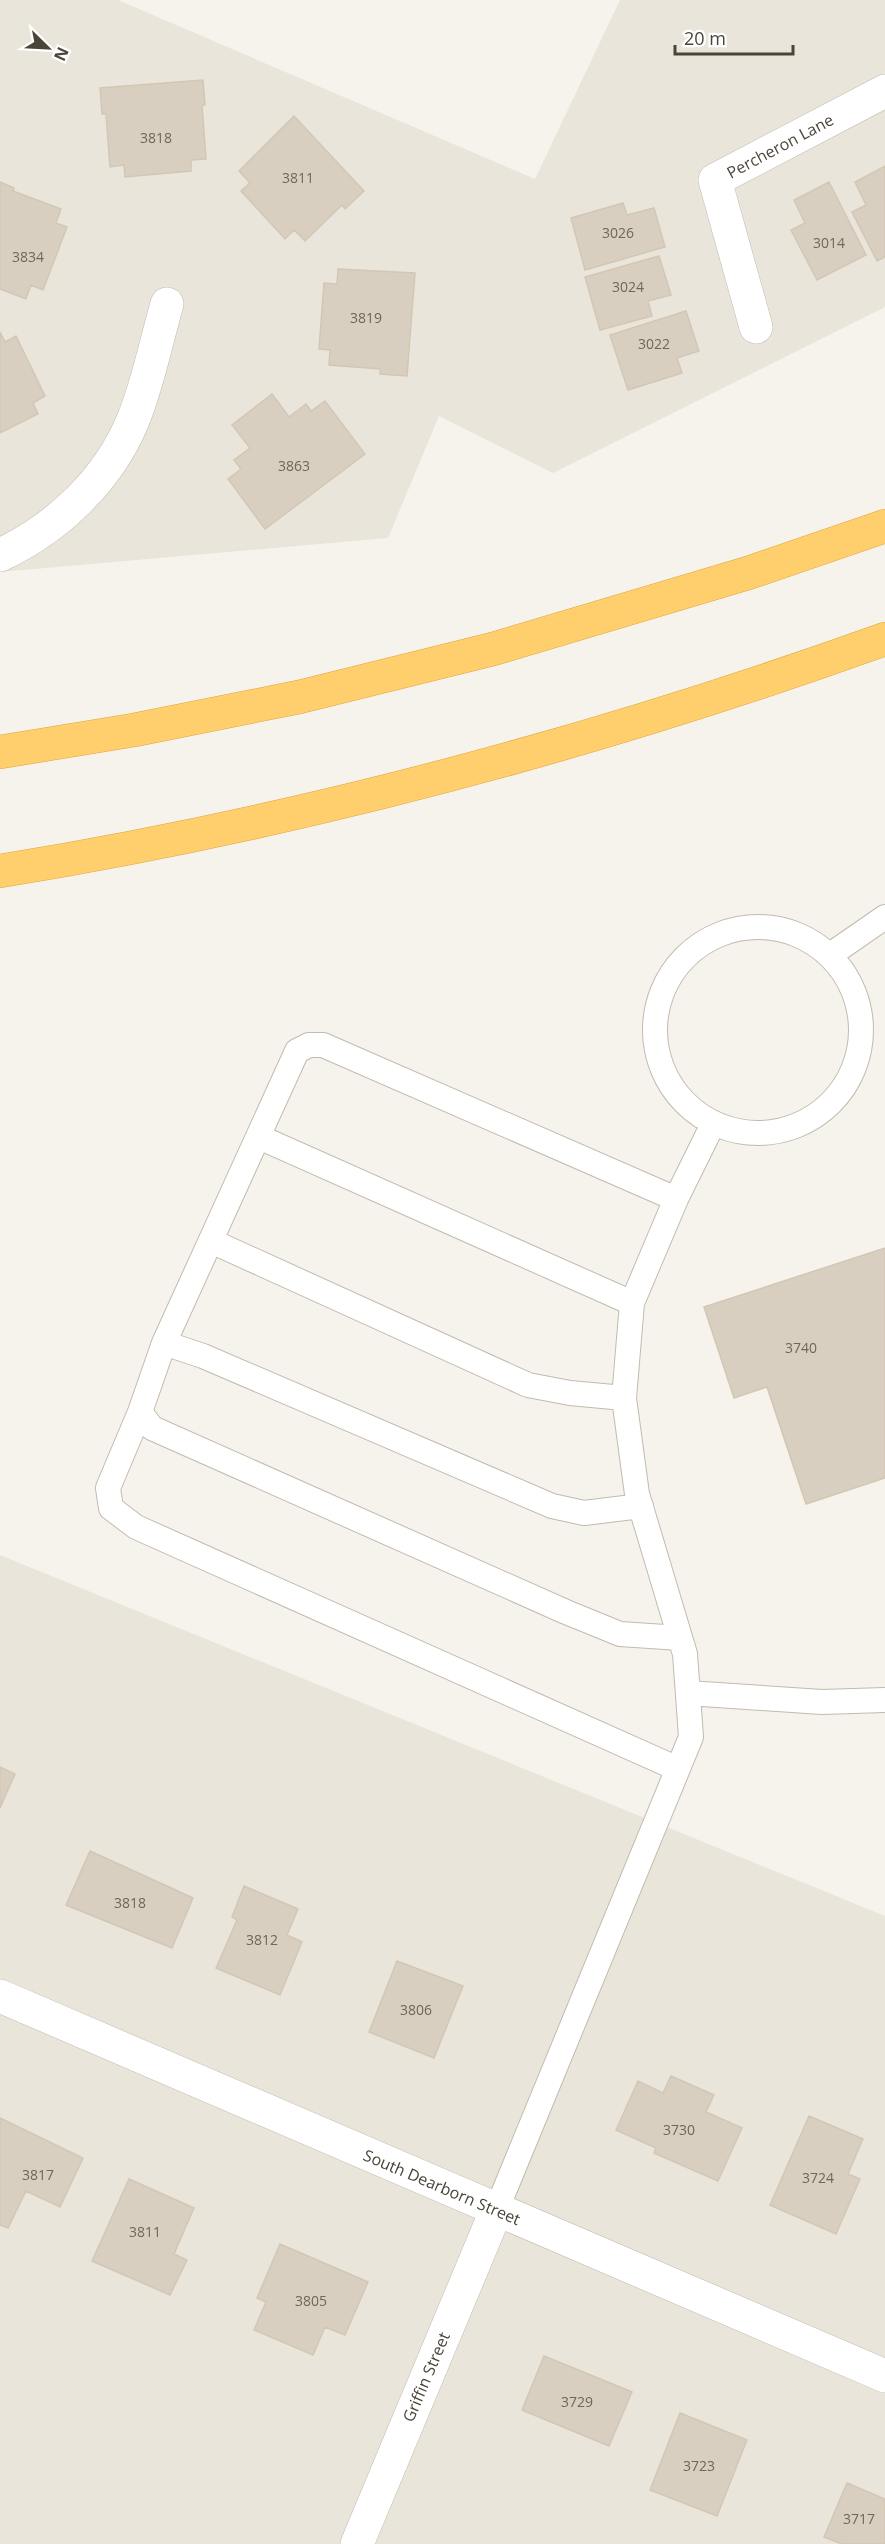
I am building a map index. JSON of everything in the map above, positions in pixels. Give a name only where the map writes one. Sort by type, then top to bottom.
[{"type":"highway","points":[[0,752],[134,730],[299,697],[493,650],[759,570],[885,526]]},
{"type":"highway","points":[[0,871],[252,822],[541,750],[706,701],[885,639]]},
{"type":"street","name":"Percheron Lane","points":[[756,327],[715,180],[885,91]]},
{"type":"street","points":[[0,555],[29,541],[59,519],[109,466],[134,417],[167,304]]},
{"type":"street","name":"South Dearborn Street","points":[[0,1996],[496,2211],[885,2376]]},
{"type":"street","name":"Griffin Street","points":[[357,2544],[496,2211]]},
{"type":"lane","points":[[830,955],[885,917]]},
{"type":"lane","points":[[765,926],[800,935],[830,955],[849,981],[860,1011],[861,1044],[852,1075],[833,1102],[807,1122],[777,1133],[744,1134],[713,1124],[684,1103],[664,1074],[655,1040],[658,1004],[673,971],[698,946],[730,930],[765,926]]},
{"type":"lane","points":[[676,1199],[323,1045],[309,1045],[297,1052],[164,1343],[140,1412],[108,1488],[111,1508],[136,1527],[678,1769]]},
{"type":"lane","points":[[496,2211],[691,1737],[685,1654],[641,1506],[624,1398],[632,1304],[676,1199],[713,1124]]},
{"type":"lane","points":[[259,1137],[632,1304]]},
{"type":"lane","points":[[211,1241],[528,1385],[570,1393],[624,1398]]},
{"type":"lane","points":[[164,1343],[203,1356],[552,1506],[585,1513],[641,1506]]},
{"type":"lane","points":[[140,1412],[152,1428],[566,1612],[620,1634],[680,1638]]},
{"type":"lane","points":[[688,1693],[822,1702],[885,1700]]},
{"type":"shaded area","points":[[0,0],[118,0],[535,179],[620,0],[885,0],[885,307],[553,473],[439,416],[388,538],[0,572]]},
{"type":"shaded area","points":[[0,1555],[885,1916],[885,2544],[0,2544]]},
{"type":"building","points":[[203,80],[205,105],[202,105],[206,159],[191,160],[191,171],[125,177],[124,165],[110,167],[106,114],[102,114],[100,88]]},
{"type":"building","points":[[294,116],[364,191],[345,209],[342,205],[305,241],[294,230],[285,239],[241,191],[250,183],[239,171]]},
{"type":"building","points":[[885,166],[885,257],[877,261],[852,212],[866,205],[855,182]]},
{"type":"building","points":[[0,182],[14,188],[13,191],[61,209],[56,223],[67,227],[43,290],[31,285],[26,299],[0,289]]},
{"type":"building","points":[[829,182],[866,255],[817,280],[791,230],[805,223],[794,200]]},
{"type":"building","points":[[623,203],[627,215],[654,208],[665,247],[585,270],[571,218]]},
{"type":"building","points":[[659,256],[671,295],[648,301],[652,316],[600,330],[585,277]]},
{"type":"building","points":[[338,269],[415,273],[407,376],[380,374],[380,369],[329,365],[330,350],[319,349],[324,283],[337,284]]},
{"type":"building","points":[[686,311],[699,351],[677,358],[682,373],[628,390],[610,335]]},
{"type":"building","points":[[0,332],[5,342],[16,336],[45,396],[33,403],[38,414],[0,433]]},
{"type":"building","points":[[272,394],[289,417],[306,404],[311,411],[325,401],[365,454],[265,529],[228,479],[241,469],[234,460],[250,448],[232,425]]},
{"type":"building","points":[[885,1248],[885,1478],[806,1504],[767,1387],[734,1398],[704,1307]]},
{"type":"building","points":[[0,1767],[15,1774],[0,1808]]},
{"type":"building","points":[[90,1851],[193,1898],[172,1948],[66,1905]]},
{"type":"building","points":[[244,1886],[298,1909],[287,1935],[302,1942],[280,1995],[216,1968],[237,1920],[232,1917]]},
{"type":"building","points":[[397,1961],[463,1986],[434,2058],[369,2032]]},
{"type":"building","points":[[671,2076],[714,2095],[706,2112],[742,2128],[718,2181],[654,2153],[656,2148],[616,2130],[638,2081],[663,2093]]},
{"type":"building","points":[[809,2116],[863,2139],[848,2174],[860,2179],[836,2234],[770,2205]]},
{"type":"building","points":[[0,2118],[83,2158],[60,2207],[26,2191],[8,2228],[0,2225]]},
{"type":"building","points":[[129,2179],[194,2208],[174,2254],[187,2260],[170,2295],[92,2261]]},
{"type":"building","points":[[280,2244],[368,2282],[345,2335],[325,2327],[313,2355],[254,2330],[266,2302],[257,2298]]},
{"type":"building","points":[[544,2356],[632,2392],[609,2446],[522,2410]]},
{"type":"building","points":[[680,2413],[747,2440],[717,2516],[650,2490]]},
{"type":"building","points":[[847,2483],[885,2499],[885,2544],[842,2544],[824,2537]]}]
